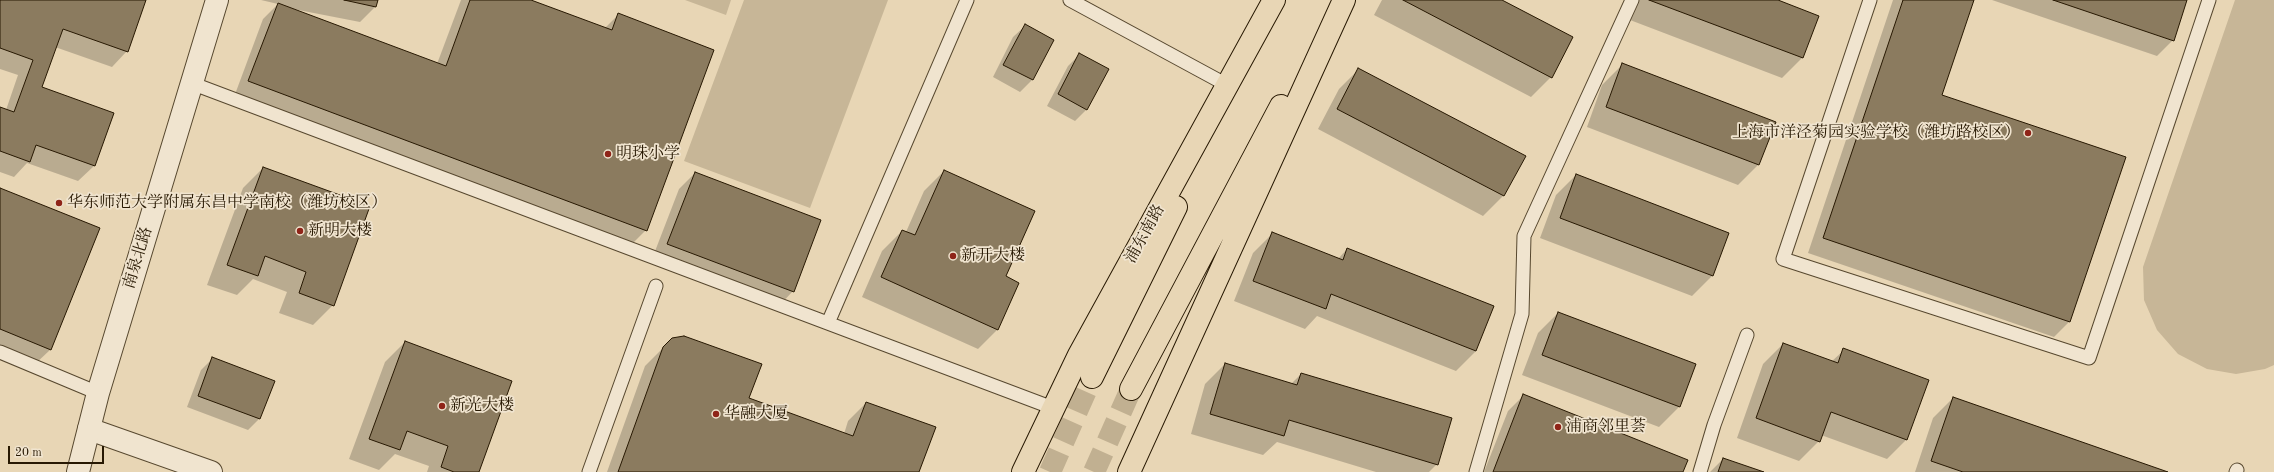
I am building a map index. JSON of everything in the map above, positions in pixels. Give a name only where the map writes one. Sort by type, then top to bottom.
[{"type":"main road","name":"浦东南路","points":[[1023,472],[1079,355],[1274,0]]},
{"type":"main road","name":"浦东南路","points":[[1092,377],[1280,0]]},
{"type":"main road","points":[[1131,389],[1337,0]]},
{"type":"main road","points":[[1129,472],[1344,0]]},
{"type":"street","name":"南泉北路","points":[[78,472],[98,393],[217,0]]},
{"type":"street","points":[[89,429],[211,472]]},
{"type":"lane","points":[[828,323],[967,0]]},
{"type":"lane","points":[[1070,0],[1227,85]]},
{"type":"lane","points":[[1476,472],[1522,314],[1524,236],[1632,0]]},
{"type":"lane","points":[[1870,0],[1783,258],[2089,358],[2209,0]]},
{"type":"lane","points":[[191,83],[1054,408]]},
{"type":"lane","points":[[588,472],[656,286]]},
{"type":"lane","points":[[1700,472],[1714,425],[1747,335]]},
{"type":"lane","points":[[0,352],[98,393]]},
{"type":"shaded area","points":[[685,0],[731,0],[726,15]]},
{"type":"shaded area","points":[[744,0],[888,0],[810,208],[684,161]]},
{"type":"shaded area","points":[[2235,0],[2274,0],[2274,365],[2265,369],[2236,374],[2207,369],[2178,354],[2157,330],[2144,300],[2143,267]]},
{"type":"building","points":[[0,0],[146,0],[128,52],[63,29],[42,87],[114,113],[95,166],[36,145],[30,162],[0,151],[0,107],[14,112],[33,60],[0,48]]},
{"type":"building","points":[[344,0],[378,0],[376,7]]},
{"type":"building","points":[[470,0],[531,0],[612,30],[618,13],[714,50],[647,231],[248,81],[278,3],[446,66]]},
{"type":"building","points":[[1403,0],[1502,0],[1573,37],[1552,78]]},
{"type":"building","points":[[1649,0],[1778,0],[1819,16],[1803,58]]},
{"type":"building","points":[[1903,0],[1974,0],[1942,95],[2126,157],[2070,322],[1823,238]]},
{"type":"building","points":[[2053,0],[2187,0],[2174,41]]},
{"type":"building","points":[[1025,24],[1054,40],[1033,80],[1003,65]]},
{"type":"building","points":[[1079,53],[1109,69],[1087,110],[1058,94]]},
{"type":"building","points":[[1622,63],[1776,122],[1759,165],[1606,107]]},
{"type":"building","points":[[1358,68],[1526,156],[1504,196],[1337,109]]},
{"type":"building","name":"新明大楼","points":[[263,167],[370,206],[334,306],[299,293],[306,272],[265,256],[258,276],[227,265]]},
{"type":"building","name":"新开大楼","points":[[944,170],[1035,211],[1006,276],[1019,283],[998,330],[881,277],[902,230],[915,235]]},
{"type":"building","points":[[695,172],[821,220],[794,292],[667,244]]},
{"type":"building","points":[[1576,174],[1729,233],[1713,276],[1560,218]]},
{"type":"building","points":[[0,188],[100,228],[51,350],[0,329]]},
{"type":"building","points":[[1272,232],[1343,260],[1347,248],[1494,306],[1476,351],[1331,294],[1326,309],[1253,281]]},
{"type":"building","points":[[1558,312],[1696,364],[1680,407],[1542,355]]},
{"type":"building","name":"华融大厦","points":[[684,336],[762,364],[749,398],[853,436],[866,402],[936,427],[919,472],[618,472],[663,347],[672,338]]},
{"type":"building","name":"新光大楼","points":[[405,341],[512,381],[479,472],[454,472],[441,467],[448,446],[407,431],[400,450],[369,439]]},
{"type":"building","points":[[1783,343],[1838,363],[1843,348],[1929,380],[1907,440],[1831,412],[1820,442],[1756,418]]},
{"type":"building","points":[[212,357],[275,381],[260,419],[198,396]]},
{"type":"building","points":[[1225,363],[1297,385],[1301,373],[1452,418],[1438,465],[1289,420],[1284,436],[1210,414]]},
{"type":"building","name":"浦商邻里荟","points":[[1523,394],[1688,460],[1683,472],[1493,472]]},
{"type":"building","points":[[1953,397],[2168,472],[1963,472],[1931,461]]},
{"type":"building","points":[[1723,458],[1764,472],[1718,472]]},
{"type":"tunnel","points":[[1050,472],[1092,377]]},
{"type":"tunnel","points":[[1094,472],[1131,389]]},
{"type":"place","name":"上海市洋泾菊园实验学校（潍坊路校区）","points":[[2028,133]]},
{"type":"place","name":"明珠小学","points":[[608,154]]},
{"type":"place","name":"华东师范大学附属东昌中学南校（潍坊校区）","points":[[59,203]]},
{"type":"place","name":"新明大楼","points":[[300,231]]},
{"type":"place","name":"新开大楼","points":[[953,256]]},
{"type":"place","name":"新光大楼","points":[[442,406]]},
{"type":"place","name":"华融大厦","points":[[716,414]]},
{"type":"place","name":"浦商邻里荟","points":[[1558,427]]}]
